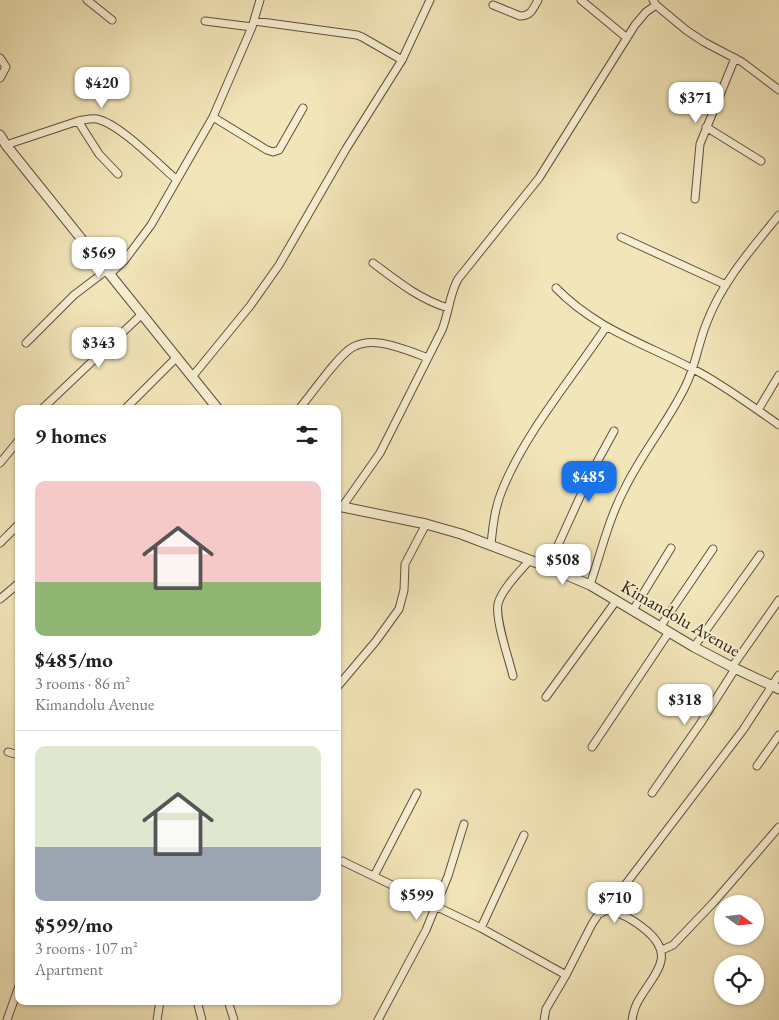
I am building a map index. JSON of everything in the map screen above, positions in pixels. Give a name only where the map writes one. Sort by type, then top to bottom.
[{"type":"street","points":[[87,0],[112,20]]},
{"type":"street","points":[[26,343],[74,294],[124,261],[151,225],[213,117],[253,24],[260,0]]},
{"type":"street","points":[[192,377],[250,306],[279,265],[346,149],[402,60],[430,0]]},
{"type":"street","points":[[493,5],[524,16],[531,12],[538,0]]},
{"type":"street","points":[[581,0],[627,38]]},
{"type":"street","points":[[341,505],[380,453],[442,330],[450,297],[458,279],[539,178],[627,38],[654,2],[686,30],[734,58],[779,90]]},
{"type":"street","points":[[205,21],[356,35],[402,60]]},
{"type":"street","points":[[0,58],[6,67],[0,78]]},
{"type":"street","points":[[695,199],[698,153],[706,127],[734,58]]},
{"type":"street","points":[[213,117],[273,152],[279,150],[303,108]]},
{"type":"street","points":[[6,145],[78,121],[91,118],[98,119],[112,125],[176,180]]},
{"type":"street","points":[[78,121],[98,154],[118,174]]},
{"type":"street","points":[[706,127],[761,161]]},
{"type":"street","points":[[0,135],[141,315],[215,405]]},
{"type":"street","points":[[590,585],[614,513],[626,486],[685,388],[694,369],[698,346],[707,321],[726,285],[777,220]]},
{"type":"street","points":[[621,237],[726,285]]},
{"type":"street","points":[[373,263],[418,296],[448,308]]},
{"type":"street","points":[[556,288],[569,302],[606,327],[694,369],[758,410],[779,426]]},
{"type":"street","points":[[46,405],[141,315]]},
{"type":"street","points":[[491,544],[495,513],[502,490],[520,452],[606,327]]},
{"type":"street","points":[[302,405],[341,357],[353,347],[368,343],[380,343],[396,346],[428,358]]},
{"type":"street","points":[[129,405],[176,358]]},
{"type":"street","points":[[758,410],[779,375]]},
{"type":"street","points":[[548,567],[590,475],[614,431]]},
{"type":"street","points":[[0,463],[15,445]]},
{"type":"street","name":"Kimandolu Avenue","points":[[341,506],[426,524],[491,544],[548,567],[590,585],[694,647],[775,688]]},
{"type":"street","points":[[341,682],[399,610],[404,590],[405,564],[426,524]]},
{"type":"street","points":[[0,543],[15,528]]},
{"type":"street","points":[[633,610],[671,548]]},
{"type":"street","points":[[592,747],[713,549]]},
{"type":"street","points":[[694,647],[760,555]]},
{"type":"street","points":[[513,676],[502,633],[498,604],[514,578],[530,560]]},
{"type":"street","points":[[0,599],[15,586]]},
{"type":"street","points":[[652,793],[700,724],[779,600]]},
{"type":"street","points":[[546,697],[616,601]]},
{"type":"street","points":[[544,1020],[546,1009],[598,914],[606,910],[710,774],[775,688],[779,675]]},
{"type":"street","points":[[756,766],[779,735]]},
{"type":"street","points":[[8,752],[15,754]]},
{"type":"street","points":[[374,876],[417,793]]},
{"type":"street","points":[[378,1020],[426,930],[448,876],[464,824]]},
{"type":"street","points":[[662,950],[674,945],[779,827]]},
{"type":"street","points":[[481,928],[524,835]]},
{"type":"street","points":[[342,861],[481,928],[566,975]]},
{"type":"street","points":[[606,910],[620,914],[639,924],[657,940],[662,950],[661,965],[656,976],[639,999],[632,1020]]},
{"type":"street","points":[[7,1020],[15,997]]},
{"type":"street","points":[[157,1020],[159,1005]]},
{"type":"street","points":[[198,1005],[202,1020]]},
{"type":"street","points":[[229,1005],[234,1020]]}]
